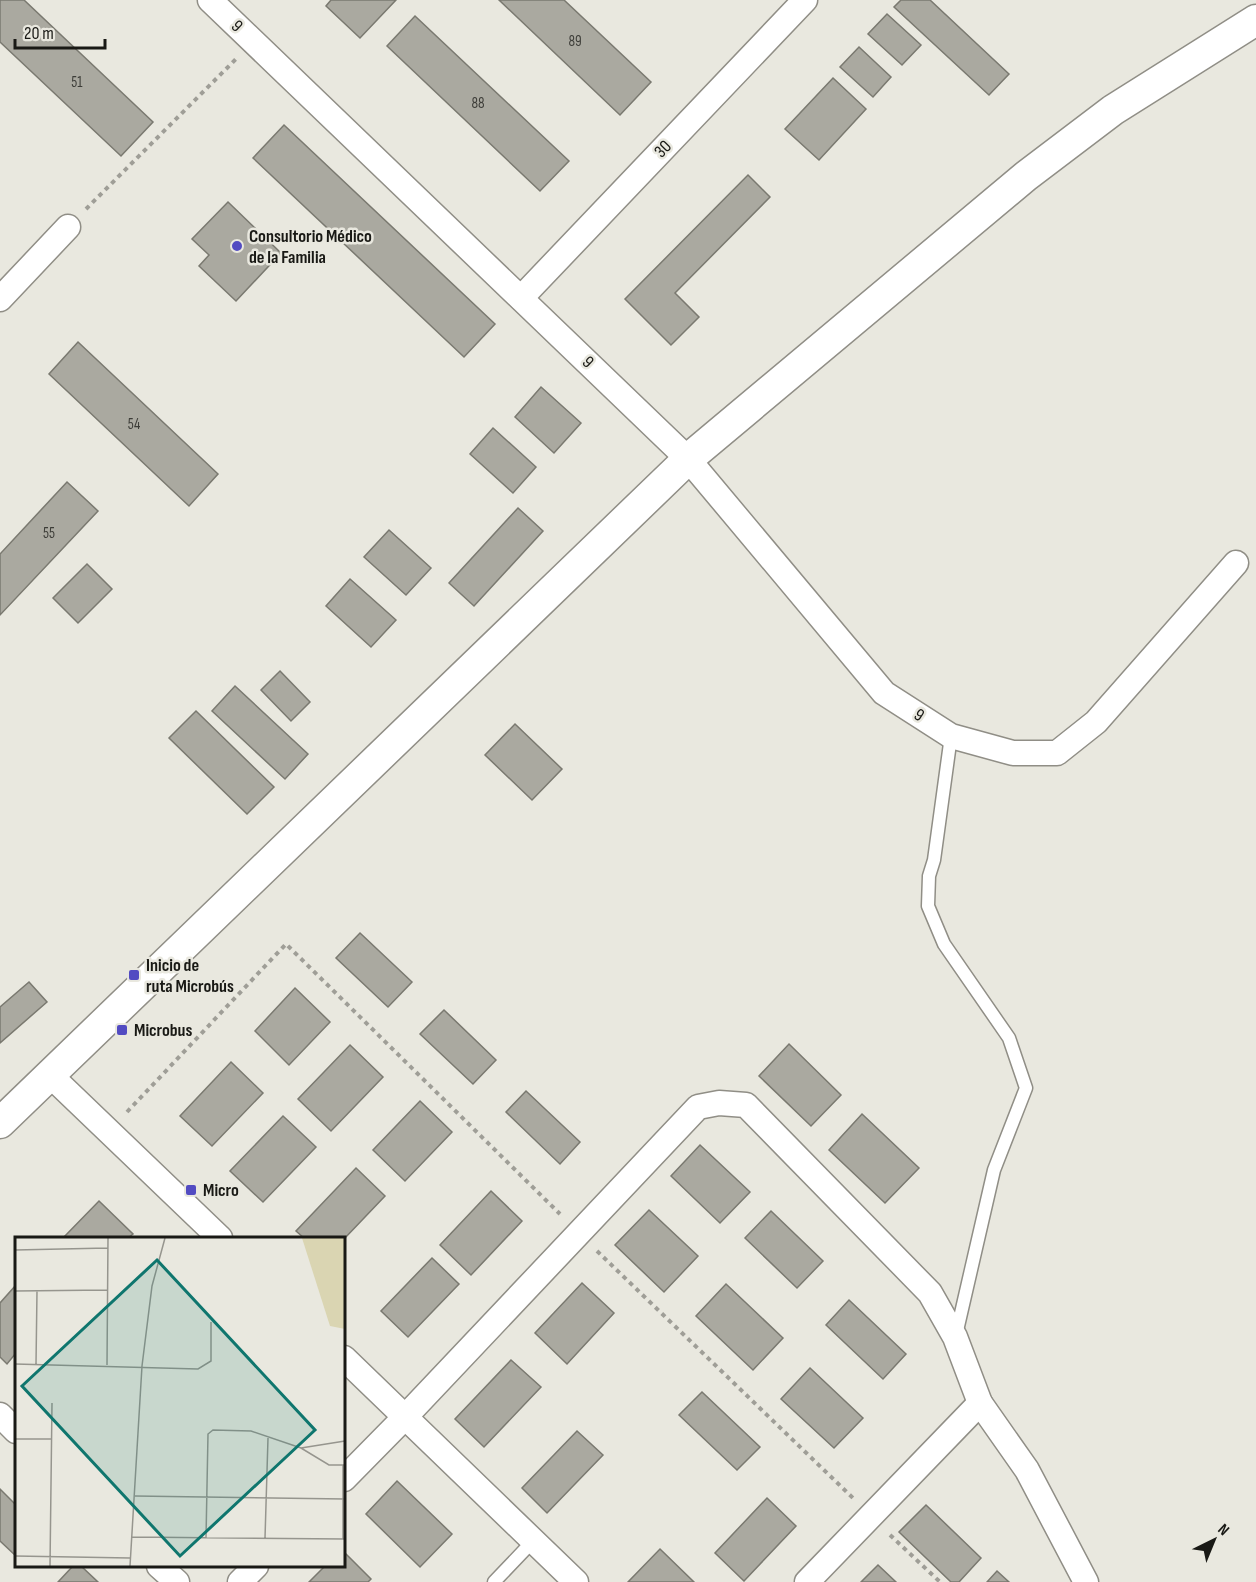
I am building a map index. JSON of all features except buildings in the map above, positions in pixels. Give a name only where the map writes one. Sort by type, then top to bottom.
[{"type":"street","name":"9","points":[[210,0],[688,459],[884,693],[951,736],[1013,753],[1057,753],[1096,722],[1236,563]]},
{"type":"street","name":"30","points":[[521,298],[805,0]]},
{"type":"street","points":[[0,1123],[688,459],[1026,176],[1113,110],[1256,20]]},
{"type":"street","points":[[0,299],[68,227]]},
{"type":"street","points":[[51,1076],[218,1237]]},
{"type":"street","points":[[345,1478],[699,1107],[719,1102],[746,1105],[930,1293],[955,1337],[980,1403],[1027,1470],[1086,1582]]},
{"type":"street","points":[[345,1359],[576,1582]]},
{"type":"street","points":[[807,1582],[980,1403]]},
{"type":"street","points":[[0,1415],[15,1430]]},
{"type":"street","points":[[160,1567],[177,1582]]},
{"type":"street","points":[[240,1582],[255,1567]]},
{"type":"lane","points":[[951,736],[934,860],[929,876],[928,906],[944,944],[1009,1038],[1026,1088],[994,1170],[955,1337]]},
{"type":"lane","points":[[494,1582],[533,1540]]},
{"type":"path","points":[[68,227],[253,42]]},
{"type":"path","points":[[108,1131],[286,944],[578,1233],[940,1582]]},
{"type":"place","name":"Consultorio Médico de la Familia","points":[[237,246]]},
{"type":"place","name":"Inicio de ruta Microbús","points":[[134,975]]},
{"type":"place","name":"Microbus","points":[[122,1030]]},
{"type":"place","name":"Micro","points":[[191,1190]]}]
